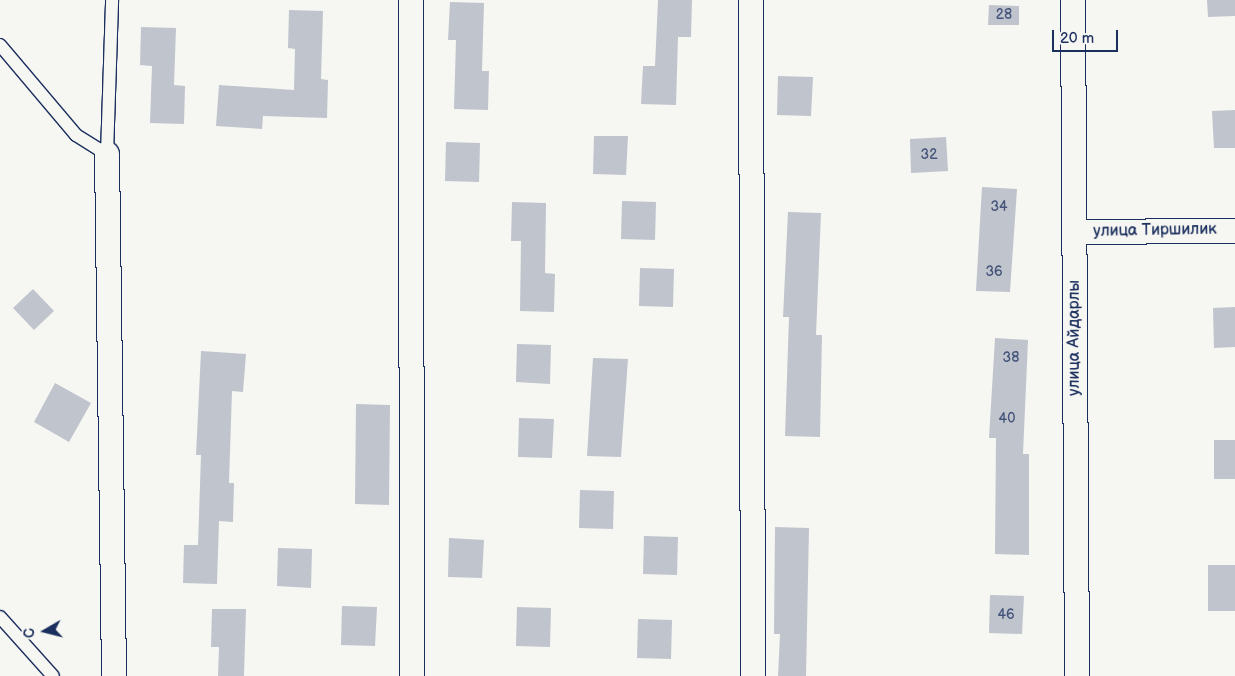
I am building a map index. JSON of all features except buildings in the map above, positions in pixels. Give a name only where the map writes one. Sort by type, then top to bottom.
[{"type":"street","points":[[410,0],[412,676]]},
{"type":"street","points":[[751,0],[753,676]]},
{"type":"street","name":"улица Айдарлы","points":[[1073,0],[1077,676]]},
{"type":"street","points":[[107,154],[114,676]]},
{"type":"street","name":"улица Тиршилик","points":[[1075,232],[1235,230]]},
{"type":"lane","points":[[0,45],[76,135],[107,154],[112,0]]},
{"type":"lane","points":[[0,617],[53,676]]}]
